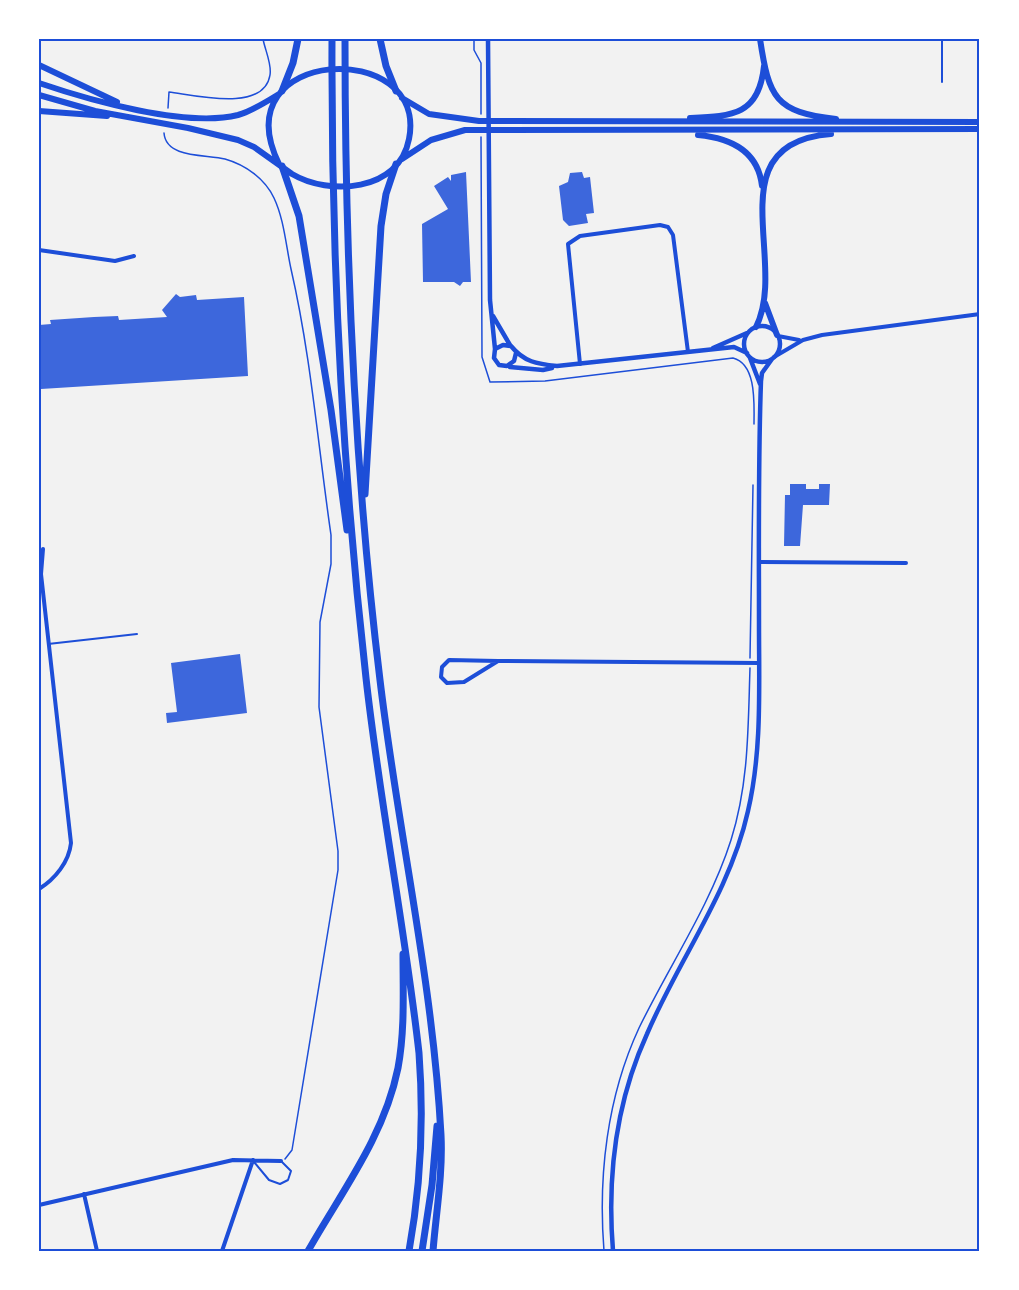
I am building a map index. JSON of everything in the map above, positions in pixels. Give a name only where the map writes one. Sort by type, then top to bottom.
[{"type":"highway","points":[[281,92],[293,63],[298,39]]},
{"type":"highway","points":[[332,39],[338,339],[352,550],[371,721],[417,1030],[423,1107],[420,1175],[409,1251]]},
{"type":"highway","points":[[345,39],[350,312],[363,521],[387,739],[432,1026],[441,1136],[433,1251]]},
{"type":"highway","points":[[380,39],[386,66],[399,94]]},
{"type":"highway","points":[[363,521],[381,226],[386,194],[398,163]]},
{"type":"highway","points":[[280,165],[299,216],[331,410],[344,517],[352,550]]},
{"type":"highway","points":[[308,1251],[364,1158],[390,1099],[402,1034],[403,933]]},
{"type":"highway","points":[[422,1251],[432,1185],[438,1110]]},
{"type":"main road","points":[[760,39],[764,66],[773,93],[792,110],[813,117],[867,123]]},
{"type":"main road","points":[[39,65],[126,107]]},
{"type":"main road","points":[[634,122],[712,117],[741,109],[758,96],[764,66]]},
{"type":"main road","points":[[39,83],[126,107],[215,118],[239,115],[281,92],[293,81],[314,71],[333,68],[359,71],[381,80],[422,111],[436,116],[480,120],[980,122]]},
{"type":"main road","points":[[280,165],[269,128],[281,92]]},
{"type":"main road","points":[[398,163],[408,146],[411,132],[409,118],[399,94]]},
{"type":"main road","points":[[39,95],[131,118],[238,140],[254,147],[298,178],[316,185],[345,188],[364,184],[379,177],[440,137],[455,132],[480,130],[895,131],[980,129]]},
{"type":"main road","points":[[39,111],[131,118]]},
{"type":"main road","points":[[661,131],[719,137],[742,148],[757,165],[764,199]]},
{"type":"main road","points":[[754,328],[764,300],[764,199],[767,174],[772,161],[795,142],[818,135],[895,131]]},
{"type":"main road","points":[[764,300],[778,336]]},
{"type":"street","points":[[488,40],[492,313],[496,362],[507,366],[543,370],[557,366]]},
{"type":"street","points":[[580,366],[567,249],[569,242],[580,236],[660,225],[668,227],[673,235],[688,353]]},
{"type":"street","points":[[39,250],[115,261],[134,256]]},
{"type":"street","points":[[492,313],[516,353],[529,361],[557,366],[580,366],[734,347],[760,361],[773,358],[803,340],[843,332],[980,314]]},
{"type":"street","points":[[754,328],[745,340],[761,387]]},
{"type":"street","points":[[705,351],[754,328],[770,328],[778,336],[803,340]]},
{"type":"street","points":[[613,1251],[613,1165],[623,1103],[647,1033],[718,895],[741,836],[754,779],[759,663],[761,387],[762,373],[779,350],[778,336]]},
{"type":"street","points":[[495,349],[503,345],[511,346]]},
{"type":"street","points":[[507,366],[514,362],[516,353]]},
{"type":"street","points":[[39,890],[64,864],[70,853],[71,843],[41,574],[44,549]]},
{"type":"street","points":[[759,562],[906,563]]},
{"type":"street","points":[[498,661],[461,684],[447,683],[441,677],[442,667],[449,660],[759,663]]},
{"type":"street","points":[[39,1205],[233,1160],[281,1161]]},
{"type":"street","points":[[222,1251],[253,1160]]},
{"type":"street","points":[[84,1194],[98,1251]]},
{"type":"lane","points":[[942,39],[942,82]]},
{"type":"lane","points":[[48,644],[136,634]]},
{"type":"lane","points":[[253,1160],[269,1180],[278,1184],[286,1182],[291,1174],[289,1166],[281,1161]]},
{"type":"path","points":[[168,108],[169,92],[237,100],[254,94],[266,84],[270,74],[263,39]]},
{"type":"path","points":[[474,39],[474,50],[481,63],[480,120]]},
{"type":"path","points":[[480,130],[482,357],[490,382],[545,381],[733,358],[739,359],[753,390],[754,424]]},
{"type":"path","points":[[164,132],[167,143],[180,152],[226,159],[247,168],[263,182],[274,199],[302,323],[331,535],[331,564],[320,622],[319,707],[338,851],[338,870],[292,1150],[281,1161]]},
{"type":"path","points":[[604,1251],[602,1192],[606,1144],[613,1108],[634,1040],[713,884],[731,840],[746,770],[753,480]]},
{"type":"building","points":[[466,172],[471,282],[463,282],[460,286],[454,282],[423,282],[422,224],[448,209],[434,186],[448,177],[451,181],[451,175]]},
{"type":"building","points":[[582,172],[584,178],[590,177],[594,213],[586,214],[588,223],[569,226],[563,220],[559,186],[568,182],[570,173]]},
{"type":"building","points":[[176,294],[180,297],[196,295],[197,300],[244,297],[248,376],[41,389],[39,325],[51,324],[50,320],[94,317],[118,316],[119,320],[167,317],[162,310]]},
{"type":"building","points":[[790,484],[806,484],[806,489],[819,489],[819,484],[830,484],[829,505],[803,505],[800,546],[784,546],[785,495],[790,495]]},
{"type":"building","points":[[240,654],[247,713],[167,723],[166,713],[177,712],[171,663]]}]
